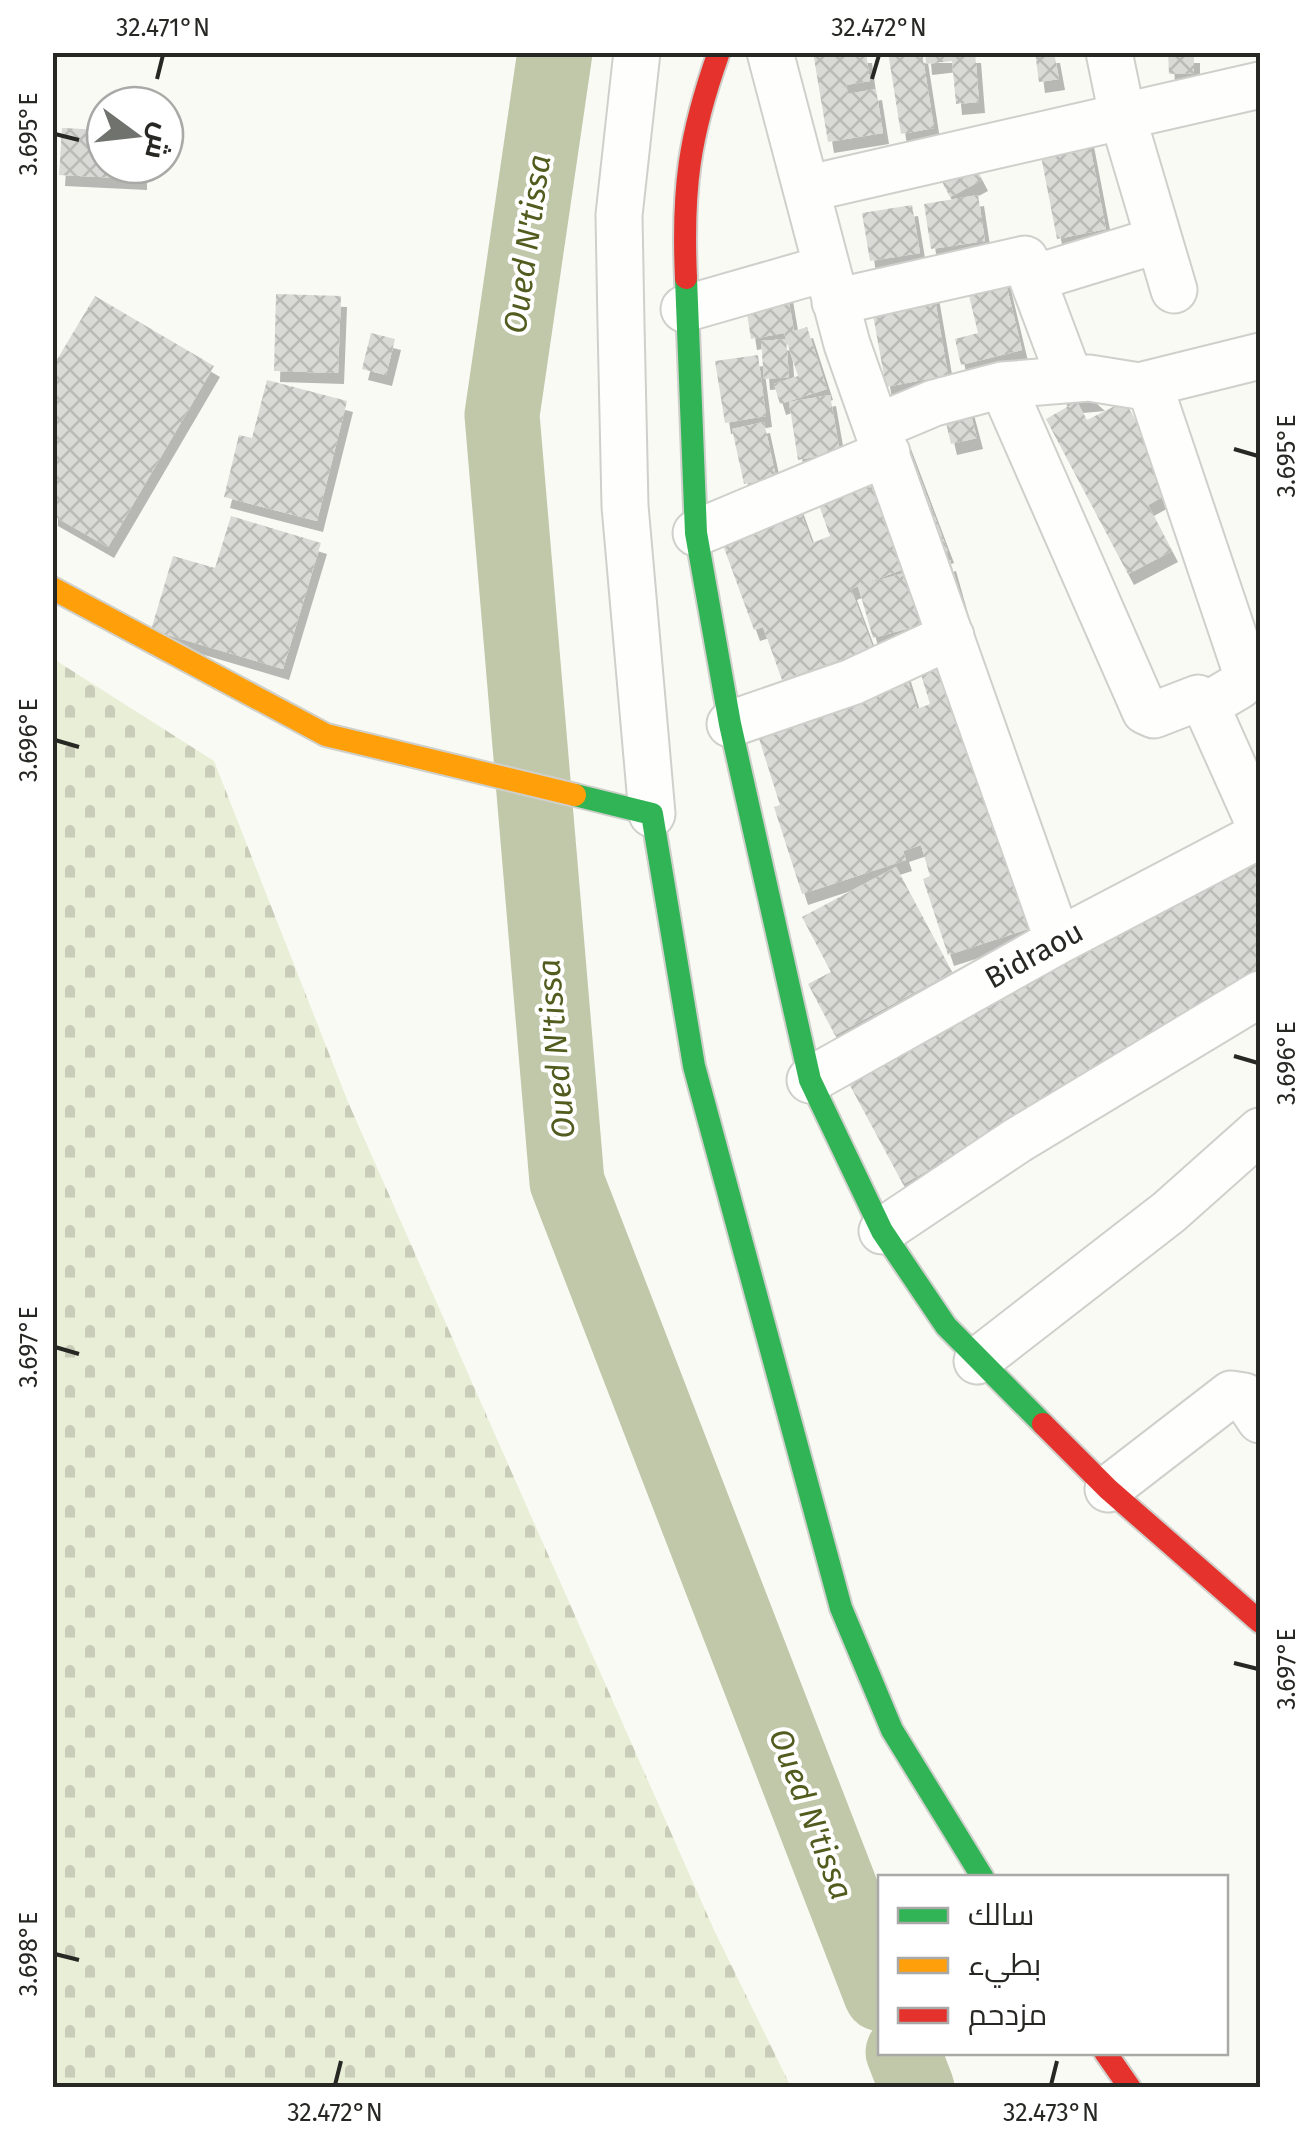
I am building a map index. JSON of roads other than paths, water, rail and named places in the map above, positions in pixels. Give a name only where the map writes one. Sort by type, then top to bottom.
[{"type":"main road","points":[[719,52],[694,122],[686,162],[684,308],[696,534],[730,724],[810,1080],[882,1231],[946,1326],[1108,1489],[1260,1622]]},
{"type":"main road","points":[[52,588],[326,736],[652,814],[694,1066],[773,1370],[842,1608],[892,1730],[941,1816],[981,1875]]},
{"type":"main road","points":[[1106,2055],[1130,2088]]},
{"type":"street","points":[[637,52],[619,215],[620,324],[626,526],[652,814]]},
{"type":"street","points":[[1109,52],[1122,115],[1174,290]]},
{"type":"street","points":[[780,55],[806,189],[831,285],[1058,941]]},
{"type":"street","points":[[806,189],[1260,85]]},
{"type":"street","points":[[1034,278],[1158,240]]},
{"type":"street","points":[[684,308],[1020,258],[1026,260],[1034,278],[1070,379]]},
{"type":"street","points":[[696,534],[882,440],[934,403],[1002,385],[1070,379],[1149,384],[1260,356]]},
{"type":"street","points":[[1149,384],[1246,672],[1239,686],[1206,705]]},
{"type":"street","points":[[1002,385],[1145,711],[1154,715],[1198,698],[1206,705],[1260,826]]},
{"type":"street","points":[[730,724],[852,682],[951,636]]},
{"type":"street","name":"Bidraou","points":[[810,1080],[1058,941],[1260,835]]},
{"type":"street","points":[[882,1231],[1018,1140],[1260,994]]},
{"type":"street","points":[[977,1361],[1169,1212],[1260,1132]]},
{"type":"street","points":[[1108,1489],[1231,1394],[1244,1396],[1260,1420]]},
{"type":"waterway","name":"Oued N'tissa","points":[[555,52],[502,415],[567,1182],[878,1986]]},
{"type":"waterway","name":"Oued N'tissa","points":[[904,2055],[917,2088]]}]
